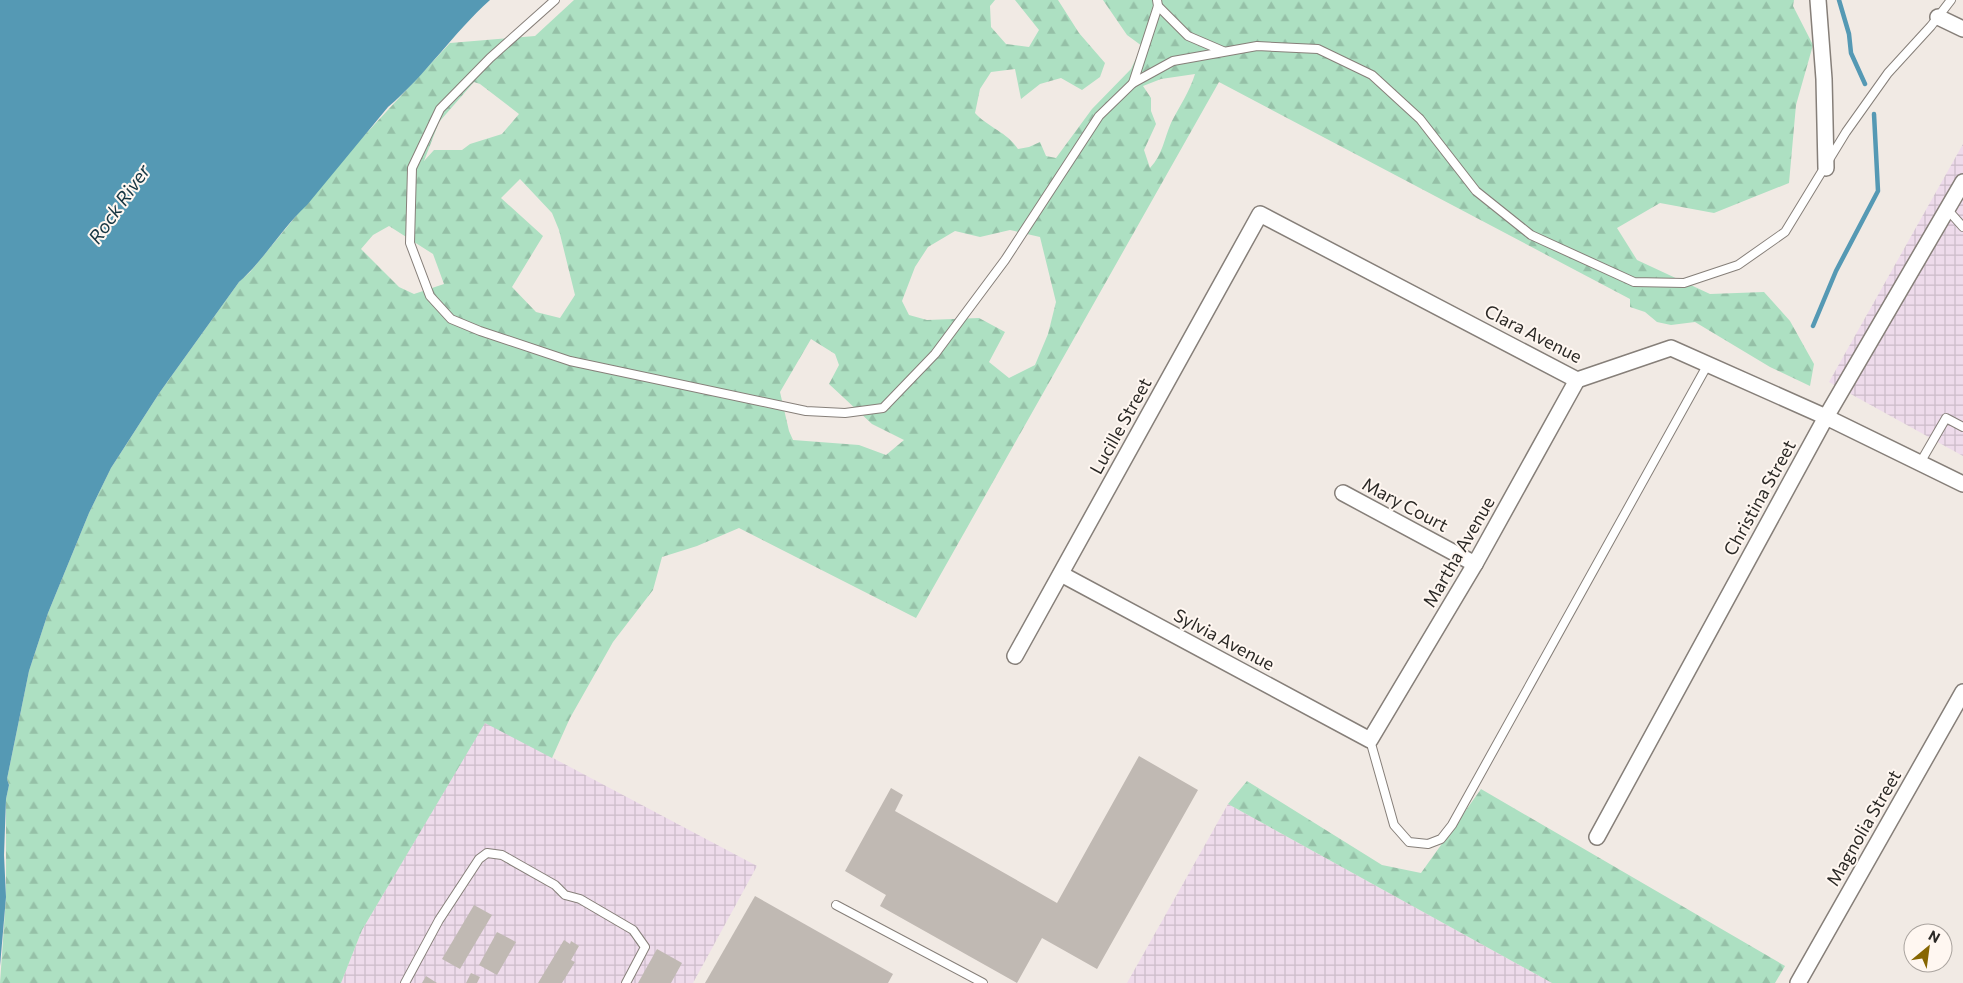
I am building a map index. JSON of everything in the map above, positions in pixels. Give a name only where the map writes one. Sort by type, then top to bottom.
[{"type":"street","points":[[1818,0],[1824,79],[1826,168]]},
{"type":"street","points":[[1938,18],[1963,30]]},
{"type":"street","name":"Christina Street","points":[[1597,837],[1826,417],[1963,182]]},
{"type":"street","name":"Clara Avenue","points":[[1260,214],[1577,380],[1671,348],[1826,417],[1963,484]]},
{"type":"street","name":"Lucille Street","points":[[1015,656],[1260,214]]},
{"type":"street","name":"Martha Avenue","points":[[1370,740],[1475,564],[1577,380]]},
{"type":"street","name":"Mary Court","points":[[1343,493],[1475,564]]},
{"type":"street","name":"Sylvia Avenue","points":[[1061,574],[1370,740]]},
{"type":"street","name":"Magnolia Street","points":[[1798,983],[1963,692]]},
{"type":"lane","points":[[555,0],[490,58],[440,109],[412,168],[410,243],[430,296],[451,318],[480,331],[570,361],[806,411],[845,413],[883,408],[935,354],[1005,260],[1098,116],[1133,83],[1173,61],[1257,46],[1318,49],[1372,75],[1420,119],[1476,191],[1531,235],[1634,282],[1684,283],[1738,265],[1785,232],[1826,168],[1846,132],[1888,74],[1938,18],[1951,0]]},
{"type":"lane","points":[[1133,83],[1157,3]]},
{"type":"lane","points":[[1157,3],[1188,36],[1224,52]]},
{"type":"lane","points":[[1947,209],[1963,227]]},
{"type":"lane","points":[[1370,740],[1394,825],[1409,842],[1428,844],[1441,839],[1452,825],[1708,364]]},
{"type":"lane","points":[[1920,463],[1946,418],[1963,427]]},
{"type":"lane","points":[[405,983],[439,920],[479,859],[487,853],[502,855],[555,885],[565,895],[580,899],[632,930],[645,947],[626,983]]},
{"type":"lane","points":[[836,906],[983,983]]},
{"type":"shaded area","points":[[1963,144],[1963,456],[1829,382]]},
{"type":"shaded area","points":[[485,722],[757,866],[693,983],[341,983],[362,930]]},
{"type":"shaded area","points":[[1228,804],[1552,983],[1127,983]]},
{"type":"green space","points":[[574,0],[995,0],[990,6],[991,27],[1006,44],[1029,47],[1039,30],[1015,0],[1058,0],[1079,33],[1105,63],[1100,77],[1082,90],[1061,78],[1040,84],[1021,99],[1015,69],[991,72],[980,89],[975,113],[986,123],[1009,138],[1018,149],[1040,142],[1046,156],[1056,158],[1092,109],[1131,69],[1142,46],[1127,35],[1103,0],[1794,0],[1793,6],[1813,45],[1796,105],[1789,183],[1714,213],[1660,203],[1617,228],[1637,260],[1710,294],[1764,292],[1790,321],[1814,364],[1810,386],[1770,367],[1695,322],[1671,325],[1657,322],[1645,312],[1630,307],[1630,299],[1219,82],[916,618],[739,528],[697,546],[662,557],[653,590],[613,642],[570,718],[552,758],[485,723],[362,930],[341,983],[0,983],[6,897],[6,799],[9,785],[7,779],[29,671],[48,613],[89,513],[111,468],[160,392],[239,282],[250,272],[348,153],[450,43],[535,36]],"holes":[[[1195,74],[1171,123],[1161,152],[1150,168],[1144,150],[1156,124],[1151,111],[1151,98],[1143,86],[1161,79]],[[474,82],[480,84],[519,114],[502,134],[470,144],[462,150],[434,150],[424,161],[439,122]],[[520,179],[552,213],[559,230],[575,295],[560,318],[536,312],[512,287],[543,236],[501,198]],[[389,226],[433,254],[444,284],[414,294],[399,287],[361,249],[373,235]],[[1010,230],[1040,237],[1056,302],[1048,334],[1035,365],[1009,378],[989,362],[1005,332],[979,318],[927,320],[909,315],[902,301],[915,267],[928,247],[955,231],[980,237]],[[811,339],[835,354],[839,365],[829,384],[872,424],[904,440],[886,455],[859,445],[793,440],[789,431],[780,392]]]},
{"type":"green space","points":[[1247,781],[1382,865],[1421,873],[1481,789],[1785,966],[1775,983],[1552,983],[1228,804]]},
{"type":"water","name":"Rock River","points":[[0,0],[490,0],[402,95],[388,107],[257,264],[239,282],[160,392],[111,468],[89,513],[48,613],[29,671],[7,779],[9,785],[6,799],[4,855],[6,897],[0,966]]},
{"type":"building","points":[[1139,756],[1198,790],[1097,969],[1042,938],[1017,983],[880,906],[886,895],[845,871],[891,788],[903,795],[895,811],[1057,903]]},
{"type":"building","points":[[755,896],[893,974],[888,983],[705,983]]},
{"type":"building","points":[[474,905],[492,915],[460,969],[442,959]]},
{"type":"building","points":[[497,932],[516,942],[497,975],[479,965]]},
{"type":"building","points":[[564,940],[570,944],[571,941],[579,946],[571,960],[575,962],[562,983],[538,983]]},
{"type":"building","points":[[657,949],[682,963],[671,983],[638,983]]},
{"type":"building","points":[[471,973],[480,977],[477,983],[466,983]]},
{"type":"building","points":[[426,976],[437,983],[422,983]]},
{"type":"waterway","points":[[1839,0],[1849,34],[1851,53],[1865,84]]},
{"type":"waterway","points":[[1813,326],[1836,271],[1878,191],[1874,114]]}]
